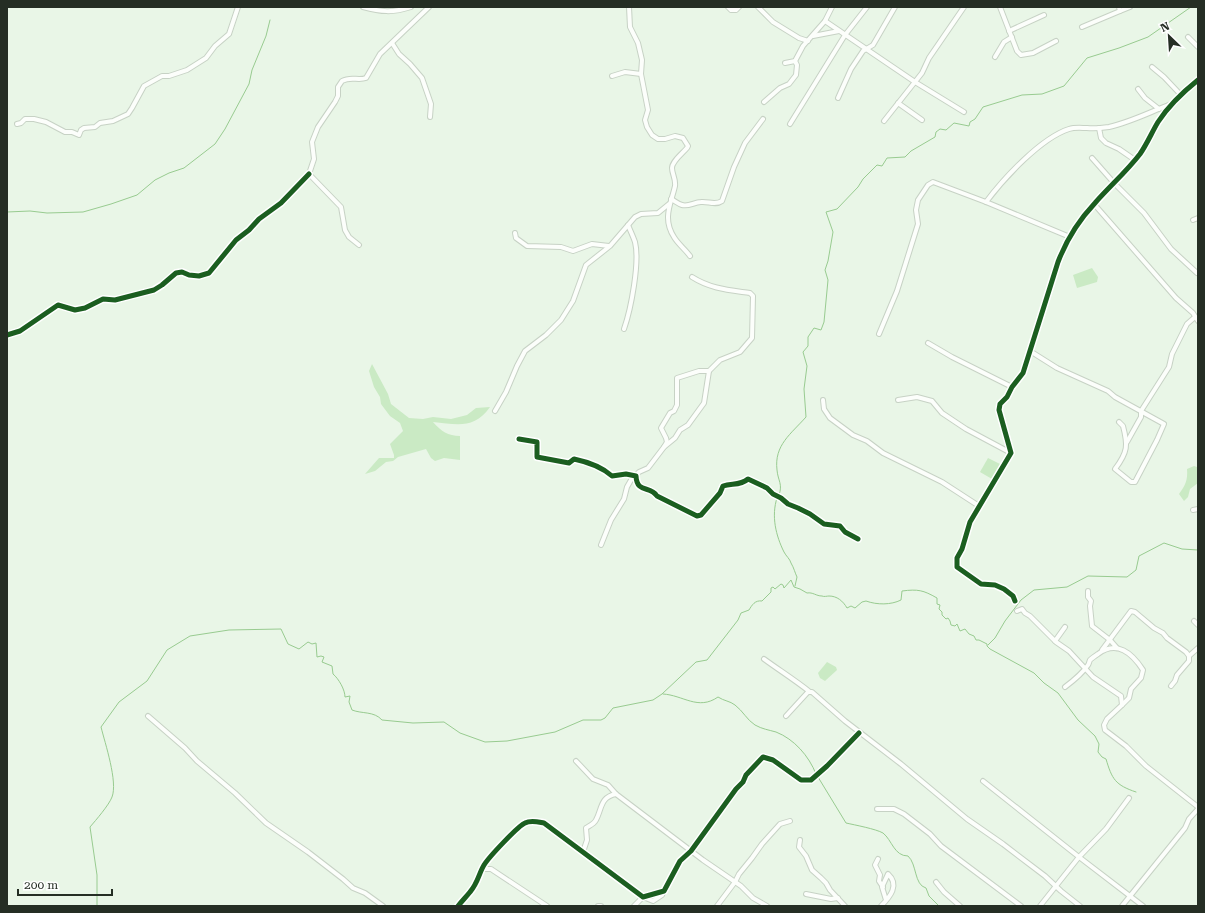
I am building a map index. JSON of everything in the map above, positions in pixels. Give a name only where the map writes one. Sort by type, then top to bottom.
[{"type":"street","points":[[17,124],[21,123],[25,119],[34,119],[46,122],[65,132],[72,132],[79,135],[81,130],[84,128],[95,127],[100,123],[113,121],[128,114],[144,86],[162,76],[169,76],[187,70],[206,58],[215,46],[229,34],[238,7]]},
{"type":"street","points":[[363,7],[376,11],[392,12],[411,7]]},
{"type":"street","points":[[7,335],[20,331],[58,305],[75,310],[85,308],[103,299],[115,300],[154,290],[176,273],[182,272],[189,275],[199,276],[209,273],[236,240],[249,230],[259,219],[285,200],[309,174],[314,159],[312,142],[318,127],[338,96],[338,87],[342,81],[353,78],[366,78],[380,54],[429,7]]},
{"type":"street","points":[[629,7],[630,27],[638,42],[642,60],[641,74],[648,110],[645,120],[647,127],[652,135],[658,139],[665,139],[675,136],[683,138],[688,146],[673,164],[672,168],[676,184],[669,204],[668,216],[674,238],[690,256]]},
{"type":"street","points":[[728,7],[731,10],[736,10],[739,7]]},
{"type":"street","points":[[758,7],[763,9],[773,22],[799,38],[808,41]]},
{"type":"street","points":[[764,102],[780,88],[789,84],[796,75],[797,65],[795,61],[803,46],[825,21],[832,7]]},
{"type":"street","points":[[790,124],[845,35],[867,7]]},
{"type":"street","points":[[838,98],[848,75],[863,51],[873,45],[895,7]]},
{"type":"street","points":[[1000,7],[1017,51],[1021,55],[1033,53],[1056,41]]},
{"type":"street","points":[[1082,27],[1120,9],[1130,7]]},
{"type":"street","points":[[884,121],[922,73],[929,58],[962,8]]},
{"type":"street","points":[[1009,31],[1044,15]]},
{"type":"street","points":[[825,21],[915,82],[964,112]]},
{"type":"street","points":[[813,36],[839,31]]},
{"type":"street","points":[[994,57],[1004,42],[1012,37]]},
{"type":"street","points":[[1188,37],[1198,47]]},
{"type":"street","points":[[392,43],[399,54],[422,78],[431,104],[430,117]]},
{"type":"street","points":[[785,63],[795,61]]},
{"type":"street","points":[[1152,67],[1181,95]]},
{"type":"street","points":[[612,76],[625,72],[641,74]]},
{"type":"street","points":[[1015,602],[1013,596],[1004,589],[995,585],[982,584],[956,567],[970,522],[1011,453],[999,410],[1000,404],[1023,374],[1058,262],[1065,245],[1094,204],[1135,160],[1159,121],[1172,104],[1198,80]]},
{"type":"street","points":[[1138,89],[1145,98],[1159,109]]},
{"type":"street","points":[[898,104],[922,120]]},
{"type":"street","points":[[986,202],[998,185],[1013,171],[1049,140],[1071,128],[1099,128],[1133,120],[1172,104]]},
{"type":"street","points":[[671,199],[681,205],[687,206],[703,202],[712,204],[720,203],[724,200],[734,167],[745,144],[763,119]]},
{"type":"street","points":[[1099,128],[1101,138],[1106,143],[1135,160]]},
{"type":"street","points":[[1092,158],[1144,213],[1170,249],[1197,273]]},
{"type":"street","points":[[309,174],[341,207],[344,230],[358,246]]},
{"type":"street","points":[[879,334],[897,291],[918,224],[916,210],[918,200],[928,185],[933,182],[1070,237]]},
{"type":"street","points":[[495,411],[526,351],[561,320],[573,301],[586,265],[610,246],[635,217],[641,214],[658,213],[669,204]]},
{"type":"street","points":[[1094,204],[1198,321]]},
{"type":"street","points":[[1193,220],[1198,218]]},
{"type":"street","points":[[624,328],[632,297],[637,258],[635,242],[628,225]]},
{"type":"street","points":[[515,232],[516,238],[527,246],[561,247],[573,251],[592,244],[610,246]]},
{"type":"street","points":[[664,447],[680,430],[688,425],[704,403],[709,371],[720,360],[740,352],[752,338],[753,296],[750,293],[716,288],[692,277]]},
{"type":"street","points":[[1030,351],[1057,368],[1108,391],[1115,397],[1142,411],[1164,424],[1134,482],[1131,482],[1115,469],[1124,455],[1127,443],[1141,417],[1142,411],[1169,367],[1172,354],[1187,324],[1195,317]]},
{"type":"street","points":[[928,343],[952,357],[1012,387]]},
{"type":"street","points":[[601,545],[611,520],[624,499],[627,487],[631,480],[648,468],[667,442],[661,428],[677,405],[677,378],[699,371],[709,371]]},
{"type":"street","points":[[898,400],[917,397],[932,401],[942,413],[966,429],[1011,453]]},
{"type":"street","points":[[823,400],[824,410],[830,418],[853,435],[867,441],[883,453],[942,482],[979,506]]},
{"type":"street","points":[[1119,422],[1123,426],[1127,443]]},
{"type":"street","points":[[519,439],[537,442],[537,457],[569,464],[574,459],[586,461],[608,472],[612,476],[626,474],[636,476]]},
{"type":"street","points":[[636,476],[636,482],[640,487],[654,492],[657,496],[697,516],[702,515],[720,493],[723,486],[735,485],[745,482],[748,479],[767,488],[788,504],[810,514],[824,524],[840,526],[845,532],[858,539]]},
{"type":"street","points":[[1193,510],[1198,509]]},
{"type":"street","points":[[1088,591],[1088,597],[1091,601],[1092,626],[1110,640],[1117,648],[1131,656],[1143,670],[1141,678],[1131,689],[1129,698],[1104,725],[1105,730],[1126,746],[1151,770],[1198,808],[1189,819],[1185,828],[1122,906]]},
{"type":"street","points":[[1017,611],[1022,609],[1055,641],[1069,651],[1093,677],[1121,696],[1122,705]]},
{"type":"street","points":[[1065,687],[1073,681],[1100,652],[1131,611],[1135,612],[1154,628],[1163,633],[1189,656]]},
{"type":"street","points":[[1194,620],[1198,625]]},
{"type":"street","points":[[1055,641],[1065,627]]},
{"type":"street","points":[[1100,652],[1109,647],[1117,648]]},
{"type":"street","points":[[1171,686],[1177,675],[1189,661],[1189,656],[1198,648]]},
{"type":"street","points":[[764,659],[815,694],[859,733],[901,764],[967,820],[1003,844],[1045,876],[1080,906]]},
{"type":"street","points":[[786,716],[810,692]]},
{"type":"street","points":[[148,716],[185,748],[197,761],[235,793],[266,823],[308,852],[343,879],[352,888],[365,894],[383,906]]},
{"type":"street","points":[[458,906],[464,897],[470,892],[479,877],[483,865],[499,847],[525,823],[533,821],[544,822],[643,897],[653,901],[662,895],[680,861],[691,851],[736,789],[743,782],[746,775],[763,757],[773,760],[801,780],[812,780],[859,733]]},
{"type":"street","points":[[576,761],[593,779],[608,785],[616,794],[691,851],[735,882],[753,898],[766,906]]},
{"type":"street","points":[[983,780],[1143,906]]},
{"type":"street","points":[[583,852],[587,840],[586,828],[595,822],[604,801],[609,795],[616,794]]},
{"type":"street","points":[[1040,906],[1079,857],[1106,828],[1129,798]]},
{"type":"street","points":[[877,809],[894,809],[904,814],[930,834],[941,846],[1021,906]]},
{"type":"street","points":[[717,906],[762,844],[780,824],[790,821]]},
{"type":"street","points":[[800,840],[799,847],[806,856],[812,870],[826,883],[830,890],[845,906]]},
{"type":"street","points":[[878,859],[875,865],[880,875],[879,881],[886,900]]},
{"type":"street","points":[[483,865],[485,869],[491,870],[547,906]]},
{"type":"street","points":[[881,906],[895,884],[892,877],[888,874],[882,887]]},
{"type":"street","points":[[936,882],[944,892],[960,906]]},
{"type":"street","points":[[634,906],[643,897],[664,891]]},
{"type":"street","points":[[806,894],[838,898]]},
{"type":"green space","points":[[1092,268],[1098,277],[1097,282],[1077,288],[1073,275]]},
{"type":"green space","points":[[372,364],[388,394],[391,404],[409,418],[423,419],[433,417],[451,419],[467,415],[476,408],[490,407],[478,419],[464,424],[433,422],[445,432],[460,436],[460,460],[444,458],[435,461],[431,458],[426,449],[398,457],[393,461],[386,462],[375,471],[365,474],[379,458],[394,458],[390,444],[403,431],[400,423],[390,416],[381,404],[380,397],[374,387],[369,371]]},
{"type":"green space","points":[[988,458],[1002,465],[992,479],[980,472]]},
{"type":"green space","points":[[1194,466],[1197,467],[1198,483],[1190,489],[1188,497],[1184,501],[1179,494],[1186,483],[1187,469]]},
{"type":"green space","points":[[827,662],[836,667],[837,670],[825,681],[820,678],[818,673]]},
{"type":"waterway","points":[[779,495],[781,488],[777,470],[778,454],[785,440],[806,417],[804,389],[807,366],[803,352],[808,346],[808,337],[814,328],[821,330],[824,322],[828,280],[825,270],[833,232],[826,212],[837,209],[858,187],[863,179],[877,165],[882,166],[887,158],[905,157],[911,151],[935,137],[936,132],[940,129],[946,130],[954,123],[969,126],[970,122],[975,119],[983,107],[1022,95],[1042,94],[1064,86],[1087,58],[1148,37],[1191,7]]},
{"type":"waterway","points":[[7,212],[83,212],[137,195],[155,180],[184,168],[215,144],[225,129],[249,84],[252,70],[266,36],[270,20]]},
{"type":"waterway","points":[[777,498],[774,512],[775,526],[781,546],[797,577],[795,586]]},
{"type":"waterway","points":[[988,645],[995,638],[1005,621],[1021,600],[1034,590],[1067,587],[1088,576],[1127,577],[1136,570],[1139,556],[1164,543],[1182,549],[1198,550]]},
{"type":"waterway","points":[[97,906],[97,875],[90,827],[108,804],[112,797],[113,790],[112,772],[101,727],[119,702],[147,681],[167,650],[190,636],[229,630],[281,629],[288,644],[299,649],[308,642],[312,644],[316,643],[317,657],[324,657],[322,662],[332,666],[333,674],[341,685],[345,697],[350,696],[349,702],[352,710],[372,714],[382,720],[413,723],[444,722],[460,733],[485,742],[507,741],[555,732],[583,720],[601,720],[605,718],[613,708],[653,700],[662,694],[696,662],[707,660],[738,620],[741,613],[749,610],[756,602],[762,601],[771,592],[771,588],[773,587],[775,589],[781,584],[784,588],[791,580],[794,587],[807,593],[835,597],[842,601],[847,608],[851,606],[855,608],[862,602],[866,601],[879,604],[893,603],[901,600],[902,591],[920,591],[937,598],[937,604],[940,605],[939,609],[942,612],[942,615],[946,619],[948,618],[951,625],[955,626],[957,624],[960,631],[965,629],[969,634],[974,636],[976,640],[987,644],[990,649],[1034,673],[1044,683],[1058,693],[1078,720],[1095,736],[1099,744],[1098,752],[1106,759],[1110,772],[1115,780],[1123,787],[1136,792]]},
{"type":"waterway","points":[[663,694],[704,703],[718,697],[735,705],[755,725],[783,735],[795,744],[805,755],[816,774]]},
{"type":"waterway","points":[[818,777],[846,823],[883,833],[896,851],[908,856],[913,864],[919,883],[926,888],[929,896],[939,906]]},
{"type":"cycle path","points":[[1015,601],[1013,596],[1004,589],[995,585],[981,584],[957,567],[957,558],[962,549],[970,522],[1011,453],[999,410],[1000,404],[1007,397],[1012,387],[1023,373],[1058,262],[1074,231],[1089,210],[1140,154],[1158,122],[1167,110],[1198,80]]},
{"type":"cycle path","points":[[7,335],[20,331],[58,305],[75,310],[85,308],[103,299],[115,300],[154,290],[176,273],[182,272],[189,275],[199,276],[209,273],[236,240],[249,230],[259,219],[281,203],[309,174]]},
{"type":"cycle path","points":[[519,439],[537,442],[537,457],[569,463],[574,459],[594,465],[612,476],[626,474],[636,476],[637,482],[641,487],[697,516],[701,515],[720,493],[723,486],[739,484],[748,479],[767,488],[788,504],[810,514],[824,524],[840,526],[845,532],[858,539]]},
{"type":"cycle path","points":[[458,906],[473,889],[484,865],[492,855],[521,825],[532,821],[544,823],[643,897],[664,891],[680,861],[691,851],[736,789],[743,782],[746,775],[763,757],[773,760],[801,780],[811,780],[859,733]]}]
